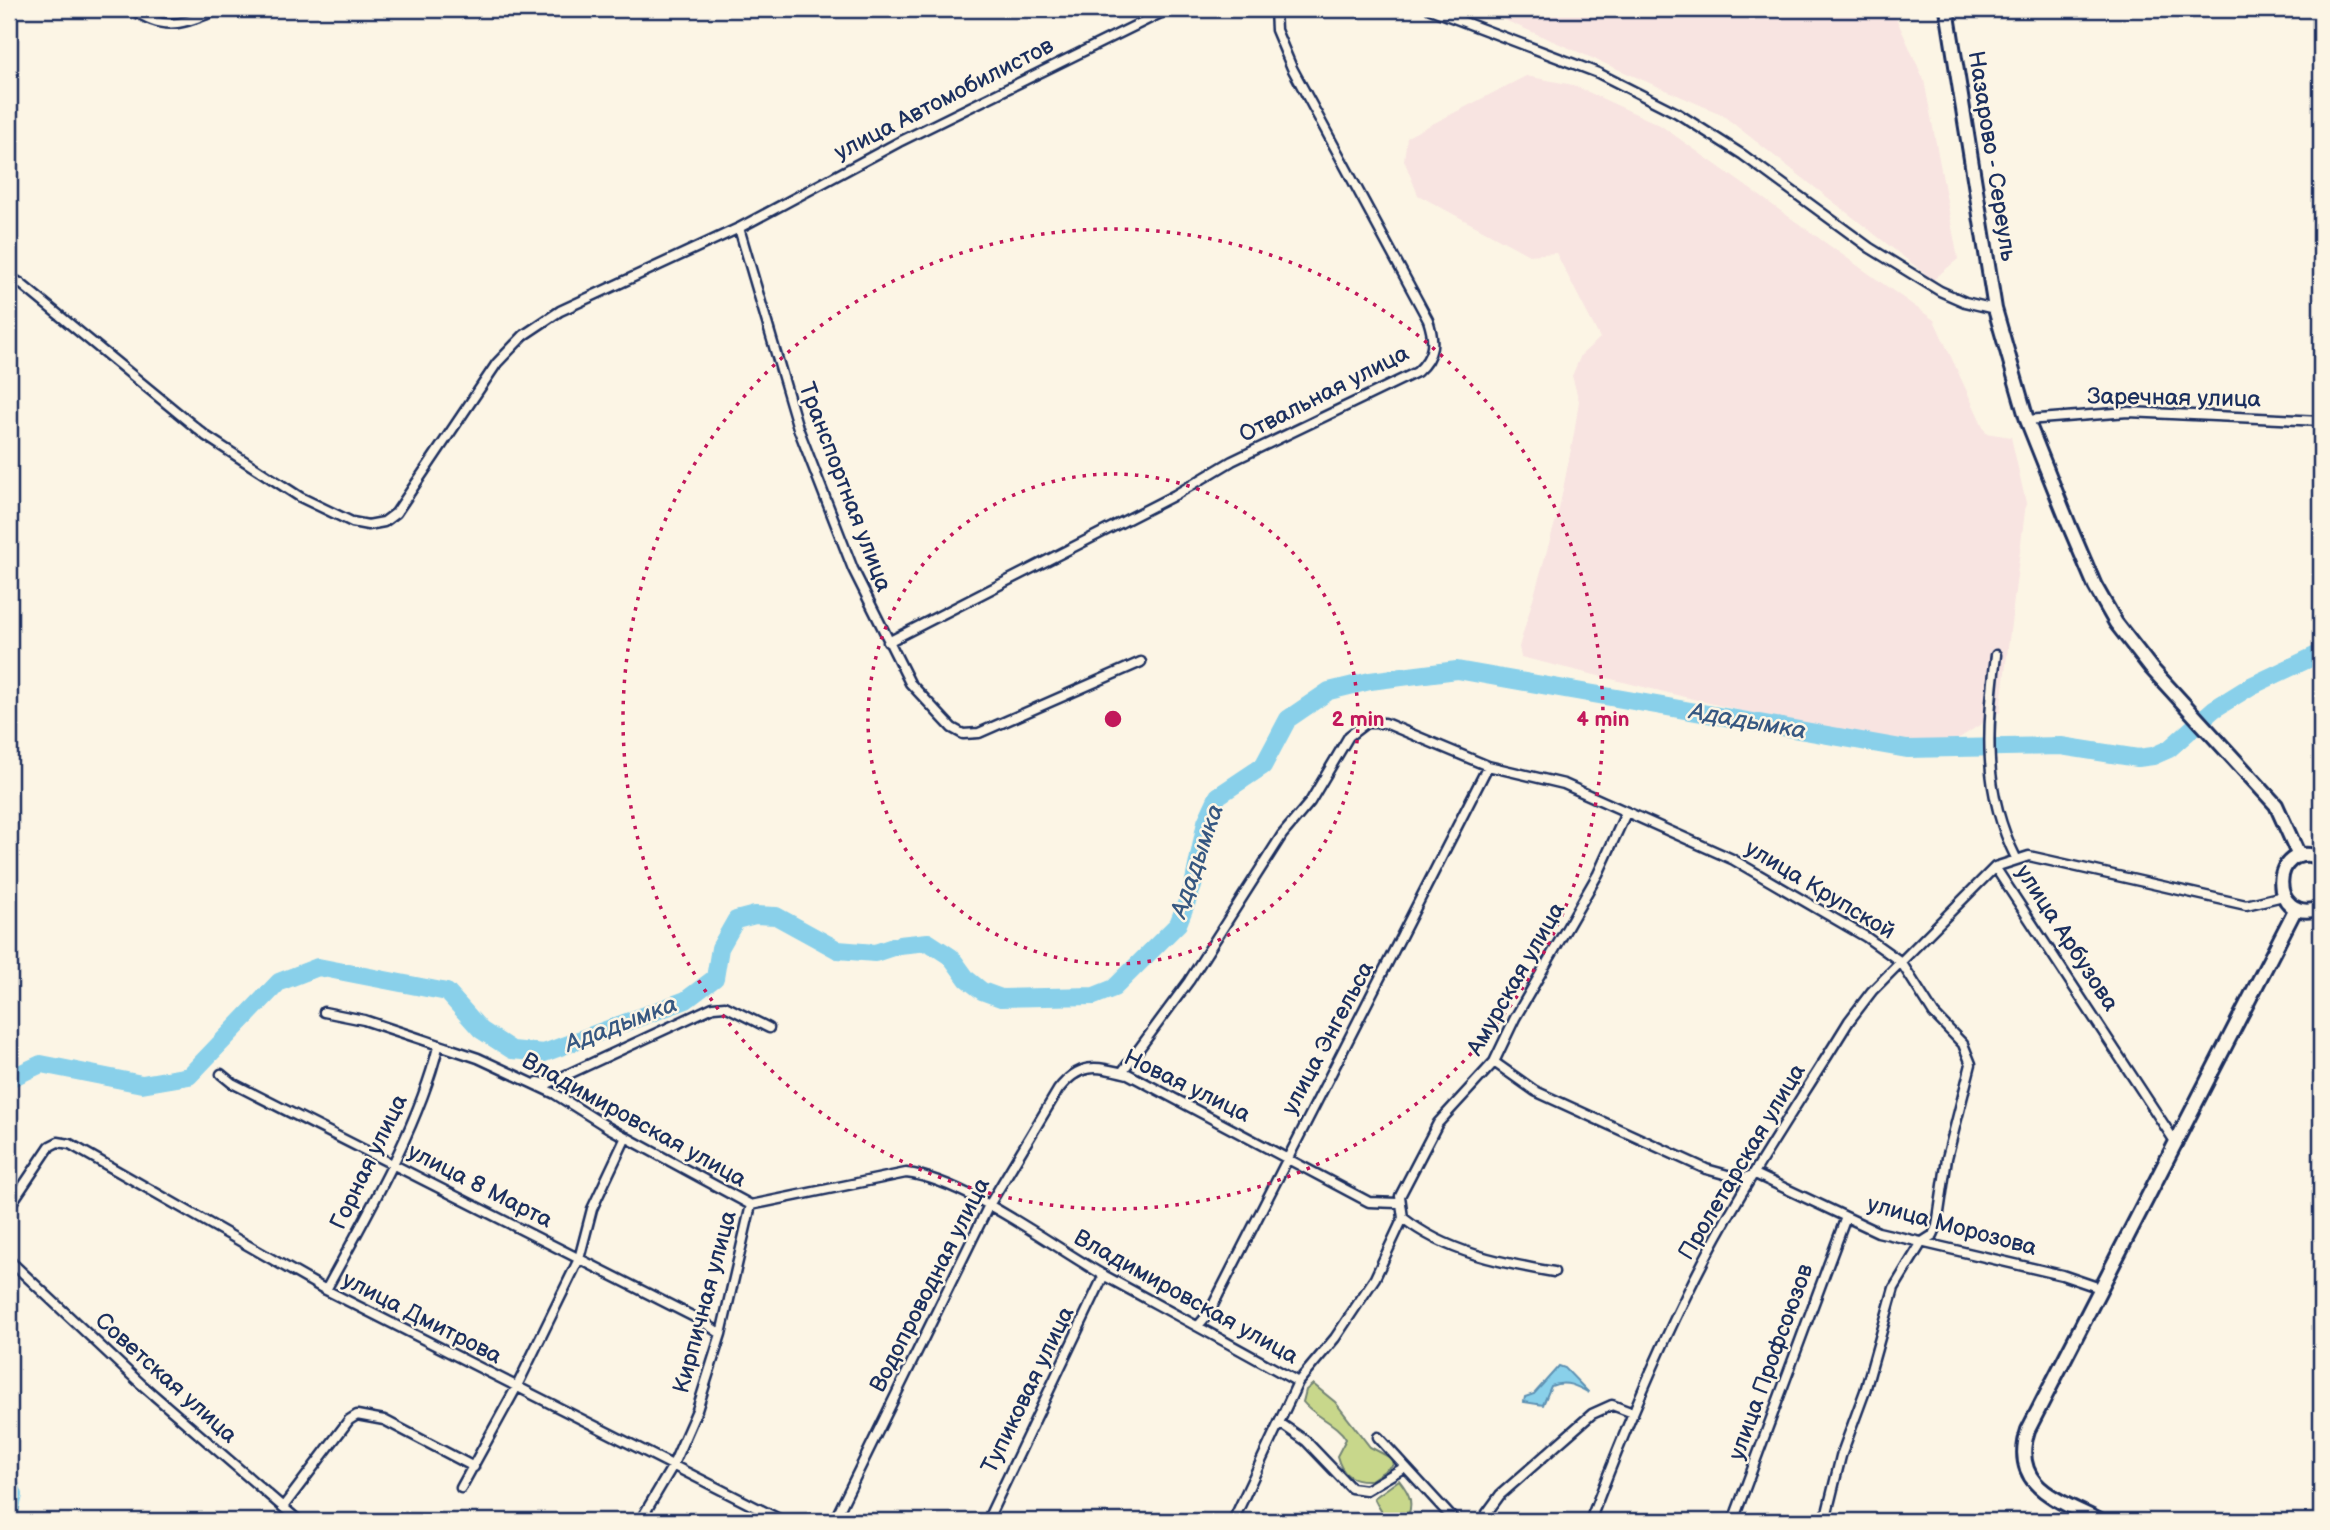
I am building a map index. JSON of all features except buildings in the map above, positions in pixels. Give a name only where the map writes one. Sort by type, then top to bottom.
[{"type":"street","points":[[132,9],[147,20],[164,25],[181,23],[221,9]]},
{"type":"street","name":"улица Автомобилистов","points":[[9,277],[31,292],[206,436],[300,497],[352,522],[369,525],[384,522],[396,513],[411,495],[497,363],[524,335],[560,312],[739,228],[899,142],[1169,9]]},
{"type":"street","name":"Отвальная улица","points":[[888,642],[1175,495],[1232,461],[1418,372],[1430,358],[1434,337],[1429,320],[1292,68],[1276,30],[1275,9]]},
{"type":"street","points":[[1430,9],[1598,73],[1677,113],[1743,155],[1870,248],[1940,291],[1995,309]]},
{"type":"street","name":"Назарово - Сереуль","points":[[1947,9],[1995,309],[2027,420],[2095,586],[2116,623],[2184,704],[2276,805],[2299,856]]},
{"type":"street","name":"Транспортная улица","points":[[739,228],[798,428],[853,569],[910,683],[952,728],[963,734],[978,733],[1142,662]]},
{"type":"street","name":"Заречная улица","points":[[2027,420],[2128,412],[2321,421]]},
{"type":"street","points":[[1996,655],[1988,734],[1990,782],[2000,826],[2016,858]]},
{"type":"street","name":"улица Крупской","points":[[1122,1072],[1189,981],[1274,846],[1310,802],[1349,736],[1366,723],[1385,723],[1488,766],[1564,784],[1732,859],[1866,937],[1901,962],[1934,1014],[1963,1044],[1971,1064],[1947,1157],[1937,1226],[1933,1235],[1922,1242],[1894,1288],[1865,1391],[1841,1456],[1825,1521]]},
{"type":"street","name":"улица Энгельса","points":[[1198,1326],[1209,1313],[1286,1157],[1374,993],[1488,766]]},
{"type":"street","name":"Амурская улица","points":[[1398,1203],[1438,1123],[1494,1062],[1515,1018],[1598,874],[1626,813]]},
{"type":"street","name":"улица Арбузова","points":[[2174,1140],[1995,867],[2029,856],[2138,883],[2246,905],[2283,895]]},
{"type":"street","points":[[2321,858],[2299,856],[2289,862],[2282,873],[2283,895],[2295,908],[2305,911],[2321,908]]},
{"type":"street","name":"Пролетарская улица","points":[[1590,1521],[1633,1413],[1686,1294],[1755,1174],[1849,1021],[1901,962],[1995,867]]},
{"type":"street","points":[[2099,1521],[2040,1489],[2025,1471],[2022,1450],[2028,1430],[2295,908]]},
{"type":"street","points":[[528,1081],[547,1084],[713,1007],[725,1006],[769,1028]]},
{"type":"street","name":"Владимировская улица","points":[[324,1012],[364,1020],[439,1047],[461,1050],[528,1081],[626,1138],[751,1205],[906,1173],[928,1175],[1298,1382]]},
{"type":"street","name":"Горная улица","points":[[326,1290],[391,1162],[427,1084],[439,1047]]},
{"type":"street","name":"улица Морозова","points":[[1494,1062],[1535,1091],[1706,1169],[1742,1179],[1755,1174],[1878,1232],[2062,1275],[2100,1287]]},
{"type":"street","name":"Новая улица","points":[[1071,1073],[1097,1066],[1122,1072],[1369,1202],[1398,1203]]},
{"type":"street","name":"Водопроводная улица","points":[[834,1521],[988,1207],[1071,1073]]},
{"type":"street","name":"улица 8 Марта","points":[[221,1074],[232,1083],[391,1162],[721,1334]]},
{"type":"street","points":[[461,1488],[516,1388],[579,1259],[592,1209],[626,1138]]},
{"type":"street","name":"улица Дмитрова","points":[[9,1207],[50,1146],[58,1143],[69,1144],[326,1290],[783,1521]]},
{"type":"street","points":[[1398,1203],[1403,1218],[1438,1240],[1500,1263],[1554,1272]]},
{"type":"street","name":"Кирпичная улица","points":[[640,1521],[672,1467],[697,1410],[721,1334],[751,1205]]},
{"type":"street","name":"улица Профсоюзов","points":[[1733,1521],[1846,1217]]},
{"type":"street","points":[[1233,1521],[1298,1382],[1335,1338],[1374,1278],[1403,1218]]},
{"type":"street","name":"Советская улица","points":[[9,1260],[141,1384],[299,1521]]},
{"type":"street","name":"Тупиковая улица","points":[[987,1521],[1104,1275]]},
{"type":"street","points":[[1481,1521],[1500,1495],[1592,1414],[1612,1405],[1633,1413]]},
{"type":"street","points":[[282,1507],[349,1420],[357,1415],[384,1420],[474,1467]]},
{"type":"street","points":[[1280,1423],[1306,1441],[1351,1488],[1366,1490],[1405,1467]]},
{"type":"street","points":[[1378,1437],[1455,1521]]},
{"type":"shaded area","points":[[1479,9],[1892,9],[1924,80],[1958,259],[1933,280],[1721,114]]},
{"type":"shaded area","points":[[1526,76],[1573,85],[1660,125],[1934,320],[1986,433],[2011,437],[2026,503],[2000,712],[1942,749],[1869,742],[1521,657],[1519,647],[1559,509],[1574,434],[1579,401],[1572,376],[1581,355],[1600,338],[1556,253],[1529,255],[1418,195],[1404,160],[1407,137]]},
{"type":"green space","points":[[1313,1384],[1335,1402],[1370,1447],[1391,1458],[1393,1465],[1371,1480],[1348,1476],[1337,1456],[1346,1439],[1303,1402],[1306,1390]]},
{"type":"green space","points":[[1399,1480],[1410,1500],[1406,1521],[1386,1516],[1374,1498]]},
{"type":"water","points":[[1559,1366],[1565,1368],[1589,1393],[1576,1386],[1562,1384],[1551,1386],[1543,1405],[1524,1402],[1525,1397],[1534,1394]]},
{"type":"waterway","name":"Ададымка","points":[[9,1079],[41,1064],[142,1084],[189,1076],[279,982],[318,967],[447,992],[481,1030],[512,1050],[544,1053],[686,1000],[715,978],[720,948],[736,920],[755,915],[776,916],[838,950],[875,953],[899,945],[928,942],[951,957],[967,979],[982,991],[1001,998],[1094,996],[1114,988],[1178,924],[1193,886],[1206,822],[1218,796],[1263,766],[1288,719],[1329,691],[1370,681],[1457,670],[1907,749],[2061,746],[2138,758],[2153,756],[2169,749],[2214,709],[2251,686],[2321,653]]},
{"type":"waterway","name":"Ададымка","points":[[9,1482],[14,1495],[9,1516]]}]
